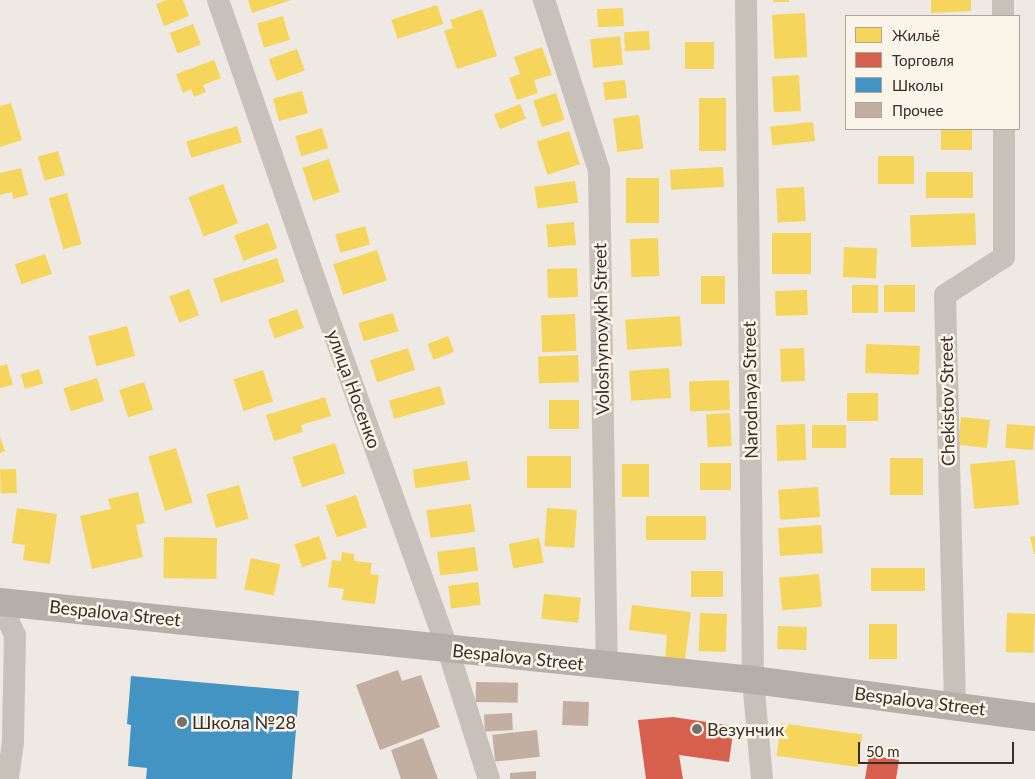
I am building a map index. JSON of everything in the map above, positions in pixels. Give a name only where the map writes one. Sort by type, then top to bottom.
[{"type":"main road","name":"Bespalova Street","points":[[0,602],[119,612],[448,650],[753,680],[1035,717]]},
{"type":"street","name":"улица Носенко","points":[[218,0],[318,289],[448,650],[489,779]]},
{"type":"street","name":"Voloshynovykh Street","points":[[544,0],[599,170],[607,666]]},
{"type":"street","name":"Narodnaya Street","points":[[746,0],[753,680],[762,779]]},
{"type":"street","points":[[1003,0],[1003,15]]},
{"type":"street","name":"Chekistov Street","points":[[955,705],[945,295],[1004,257],[1004,130]]},
{"type":"street","points":[[0,602],[15,635],[7,741],[8,779]]},
{"type":"building: Жильё","points":[[166,0],[183,0],[189,16],[164,26],[156,4]]},
{"type":"building: Жильё","points":[[248,0],[291,0],[252,13]]},
{"type":"building: Жильё","points":[[773,0],[789,0],[789,2],[773,2]]},
{"type":"building: Жильё","points":[[931,0],[971,0],[971,11],[931,13]]},
{"type":"building: Жильё","points":[[437,5],[443,24],[398,39],[391,20]]},
{"type":"building: Жильё","points":[[623,8],[624,26],[598,27],[597,9]]},
{"type":"building: Жильё","points":[[482,9],[497,56],[457,69],[444,31],[453,28],[450,20]]},
{"type":"building: Жильё","points":[[805,13],[807,57],[774,59],[772,15]]},
{"type":"building: Жильё","points":[[283,16],[290,40],[264,47],[257,23]]},
{"type":"building: Жильё","points":[[193,24],[201,45],[178,53],[170,33]]},
{"type":"building: Жильё","points":[[649,31],[650,50],[625,51],[624,32]]},
{"type":"building: Жильё","points":[[620,36],[623,65],[593,68],[590,39]]},
{"type":"building: Жильё","points":[[685,42],[714,42],[714,69],[685,69]]},
{"type":"building: Жильё","points":[[542,47],[552,75],[534,80],[538,93],[517,100],[509,78],[520,74],[514,57]]},
{"type":"building: Жильё","points":[[297,49],[305,71],[277,81],[269,59]]},
{"type":"building: Жильё","points":[[214,60],[221,78],[203,85],[206,92],[194,97],[191,89],[183,93],[176,74]]},
{"type":"building: Жильё","points":[[799,75],[801,111],[774,112],[772,76]]},
{"type":"building: Жильё","points":[[625,80],[627,98],[605,100],[603,82]]},
{"type":"building: Жильё","points":[[302,91],[308,113],[279,121],[273,99]]},
{"type":"building: Жильё","points":[[556,93],[565,120],[542,127],[533,100]]},
{"type":"building: Жильё","points":[[699,98],[726,98],[726,151],[699,151]]},
{"type":"building: Жильё","points":[[11,103],[22,140],[0,147],[0,106]]},
{"type":"building: Жильё","points":[[520,104],[526,119],[500,129],[494,114]]},
{"type":"building: Жильё","points":[[639,115],[643,149],[617,152],[613,118]]},
{"type":"building: Жильё","points":[[813,122],[815,141],[772,145],[770,126]]},
{"type":"building: Жильё","points":[[237,126],[242,142],[191,158],[186,141]]},
{"type":"building: Жильё","points":[[322,128],[328,148],[301,156],[295,136]]},
{"type":"building: Жильё","points":[[941,130],[972,130],[972,150],[941,150]]},
{"type":"building: Жильё","points":[[569,131],[580,164],[547,175],[537,142]]},
{"type":"building: Жильё","points":[[58,151],[65,175],[45,181],[38,157]]},
{"type":"building: Жильё","points":[[878,156],[914,156],[914,184],[878,184]]},
{"type":"building: Жильё","points":[[329,159],[340,192],[313,201],[302,168]]},
{"type":"building: Жильё","points":[[723,167],[724,187],[671,190],[670,170]]},
{"type":"building: Жильё","points":[[21,168],[28,195],[13,199],[12,192],[0,195],[0,173]]},
{"type":"building: Жильё","points":[[926,172],[973,172],[973,198],[926,198]]},
{"type":"building: Жильё","points":[[626,178],[659,178],[659,223],[626,223]]},
{"type":"building: Жильё","points":[[575,181],[578,203],[537,208],[534,187]]},
{"type":"building: Жильё","points":[[223,184],[238,223],[204,236],[188,197]]},
{"type":"building: Жильё","points":[[804,187],[806,221],[778,222],[776,188]]},
{"type":"building: Жильё","points":[[67,193],[82,244],[63,249],[49,198]]},
{"type":"building: Жильё","points":[[975,213],[976,245],[911,247],[910,215]]},
{"type":"building: Жильё","points":[[574,222],[576,245],[548,247],[546,224]]},
{"type":"building: Жильё","points":[[268,223],[277,248],[243,261],[234,235]]},
{"type":"building: Жильё","points":[[365,226],[370,244],[340,253],[335,235]]},
{"type":"building: Жильё","points":[[772,233],[811,233],[811,274],[772,274]]},
{"type":"building: Жильё","points":[[658,238],[659,276],[631,277],[630,239]]},
{"type":"building: Жильё","points":[[844,247],[877,248],[876,278],[843,277]]},
{"type":"building: Жильё","points":[[377,250],[387,280],[343,295],[333,264]]},
{"type":"building: Жильё","points":[[45,254],[52,274],[22,284],[15,264]]},
{"type":"building: Жильё","points":[[277,258],[285,282],[221,302],[213,279]]},
{"type":"building: Жильё","points":[[577,268],[578,297],[548,298],[547,269]]},
{"type":"building: Жильё","points":[[701,276],[725,276],[725,304],[701,304]]},
{"type":"building: Жильё","points":[[852,285],[878,285],[878,313],[852,313]]},
{"type":"building: Жильё","points":[[884,285],[915,285],[915,312],[884,312]]},
{"type":"building: Жильё","points":[[189,289],[199,315],[179,323],[169,297]]},
{"type":"building: Жильё","points":[[807,290],[808,315],[776,316],[775,291]]},
{"type":"building: Жильё","points":[[297,309],[304,328],[275,338],[268,320]]},
{"type":"building: Жильё","points":[[393,313],[398,331],[364,341],[358,323]]},
{"type":"building: Жильё","points":[[575,314],[576,351],[542,352],[541,315]]},
{"type":"building: Жильё","points":[[680,316],[682,346],[627,350],[625,320]]},
{"type":"building: Жильё","points":[[127,326],[135,356],[96,366],[88,336]]},
{"type":"building: Жильё","points":[[448,336],[454,352],[434,360],[427,344]]},
{"type":"building: Жильё","points":[[866,344],[920,346],[919,375],[865,373]]},
{"type":"building: Жильё","points":[[408,348],[415,370],[377,382],[370,360]]},
{"type":"building: Жильё","points":[[804,348],[805,381],[781,382],[780,349]]},
{"type":"building: Жильё","points":[[578,355],[579,382],[539,383],[538,356]]},
{"type":"building: Жильё","points":[[7,364],[13,385],[0,388],[0,366]]},
{"type":"building: Жильё","points":[[669,368],[671,398],[631,401],[629,371]]},
{"type":"building: Жильё","points":[[39,369],[43,383],[25,389],[21,374]]},
{"type":"building: Жильё","points":[[263,370],[273,401],[244,411],[234,380]]},
{"type":"building: Жильё","points":[[97,378],[104,401],[71,411],[64,388]]},
{"type":"building: Жильё","points":[[729,380],[730,410],[690,411],[689,381]]},
{"type":"building: Жильё","points":[[144,382],[153,410],[128,418],[119,390]]},
{"type":"building: Жильё","points":[[440,386],[445,404],[394,419],[389,401]]},
{"type":"building: Жильё","points":[[847,393],[878,393],[878,421],[847,421]]},
{"type":"building: Жильё","points":[[325,397],[331,416],[301,425],[303,432],[274,441],[266,415]]},
{"type":"building: Жильё","points":[[549,400],[579,400],[579,429],[549,429]]},
{"type":"building: Жильё","points":[[730,413],[732,446],[708,447],[706,414]]},
{"type":"building: Жильё","points":[[961,417],[990,420],[987,448],[958,445]]},
{"type":"building: Жильё","points":[[805,424],[806,460],[777,461],[776,425]]},
{"type":"building: Жильё","points":[[1007,424],[1035,426],[1033,450],[1005,448]]},
{"type":"building: Жильё","points":[[812,425],[846,425],[846,448],[812,448]]},
{"type":"building: Жильё","points":[[0,436],[5,451],[0,453]]},
{"type":"building: Жильё","points":[[335,443],[345,473],[302,487],[292,457]]},
{"type":"building: Жильё","points":[[176,448],[193,503],[165,511],[148,456]]},
{"type":"building: Жильё","points":[[527,456],[571,456],[571,488],[527,488]]},
{"type":"building: Жильё","points":[[890,458],[923,458],[923,495],[890,495]]},
{"type":"building: Жильё","points":[[1015,460],[1019,505],[974,509],[970,464]]},
{"type":"building: Жильё","points":[[467,461],[470,480],[416,488],[413,470]]},
{"type":"building: Жильё","points":[[700,463],[731,463],[731,490],[700,490]]},
{"type":"building: Жильё","points":[[622,464],[649,464],[649,497],[622,497]]},
{"type":"building: Жильё","points":[[16,469],[17,493],[1,494],[0,470]]},
{"type":"building: Жильё","points":[[239,485],[249,519],[216,528],[206,494]]},
{"type":"building: Жильё","points":[[818,487],[820,517],[780,520],[778,490]]},
{"type":"building: Жильё","points":[[138,492],[145,523],[136,525],[143,557],[92,569],[80,516],[111,509],[108,499]]},
{"type":"building: Жильё","points":[[356,495],[367,527],[337,538],[326,505]]},
{"type":"building: Жильё","points":[[471,504],[475,532],[430,538],[426,510]]},
{"type":"building: Жильё","points":[[17,508],[57,514],[50,564],[23,560],[25,545],[12,543]]},
{"type":"building: Жильё","points":[[547,508],[577,510],[574,548],[544,546]]},
{"type":"building: Жильё","points":[[646,516],[706,516],[706,540],[646,540]]},
{"type":"building: Жильё","points":[[821,525],[823,553],[780,556],[778,528]]},
{"type":"building: Жильё","points":[[319,536],[327,559],[302,567],[294,544]]},
{"type":"building: Жильё","points":[[1035,536],[1035,554],[1034,554],[1030,537]]},
{"type":"building: Жильё","points":[[164,537],[217,538],[216,579],[163,578]]},
{"type":"building: Жильё","points":[[539,538],[544,563],[513,568],[509,544]]},
{"type":"building: Жильё","points":[[475,547],[478,571],[440,575],[437,552]]},
{"type":"building: Жильё","points":[[342,552],[354,554],[354,561],[372,563],[370,574],[379,575],[375,604],[342,600],[344,589],[328,587],[332,560],[341,561]]},
{"type":"building: Жильё","points":[[251,558],[280,564],[274,596],[244,589]]},
{"type":"building: Жильё","points":[[871,568],[925,568],[925,591],[871,591]]},
{"type":"building: Жильё","points":[[691,571],[723,571],[723,597],[691,597]]},
{"type":"building: Жильё","points":[[819,574],[822,607],[782,610],[779,577]]},
{"type":"building: Жильё","points":[[478,582],[481,605],[451,608],[448,586]]},
{"type":"building: Жильё","points":[[544,594],[581,598],[578,623],[541,619]]},
{"type":"building: Жильё","points":[[632,605],[691,612],[685,659],[665,658],[667,635],[629,630]]},
{"type":"building: Жильё","points":[[700,613],[727,614],[726,652],[699,651]]},
{"type":"building: Жильё","points":[[1007,613],[1035,614],[1034,653],[1006,652]]},
{"type":"building: Жильё","points":[[869,624],[897,624],[897,659],[869,659]]},
{"type":"building: Жильё","points":[[778,626],[807,627],[806,650],[777,649]]},
{"type":"building: Жильё","points":[[781,723],[862,734],[858,767],[776,756]]},
{"type":"building: Торговля","points":[[673,717],[734,726],[729,762],[679,755],[683,779],[646,779],[638,720]]},
{"type":"building: Торговля","points":[[869,755],[899,760],[896,779],[865,779]]},
{"type":"building: Школы","points":[[131,676],[299,691],[292,779],[146,779],[147,768],[128,766],[131,725],[127,724]]},
{"type":"building: Прочее","points":[[398,670],[402,681],[421,675],[440,727],[380,750],[356,685]]},
{"type":"building: Прочее","points":[[476,682],[518,683],[518,703],[476,702]]},
{"type":"building: Прочее","points":[[563,701],[589,702],[588,726],[562,725]]},
{"type":"building: Прочее","points":[[512,713],[513,730],[485,731],[484,714]]},
{"type":"building: Прочее","points":[[537,730],[540,757],[495,762],[492,735]]},
{"type":"building: Прочее","points":[[423,738],[438,779],[401,779],[391,750]]},
{"type":"building: Прочее","points":[[536,771],[536,779],[510,779],[510,773]]},
{"type":"place","name":"Школа №28","points":[[182,722]]},
{"type":"place","name":"Везунчик","points":[[697,729]]}]
